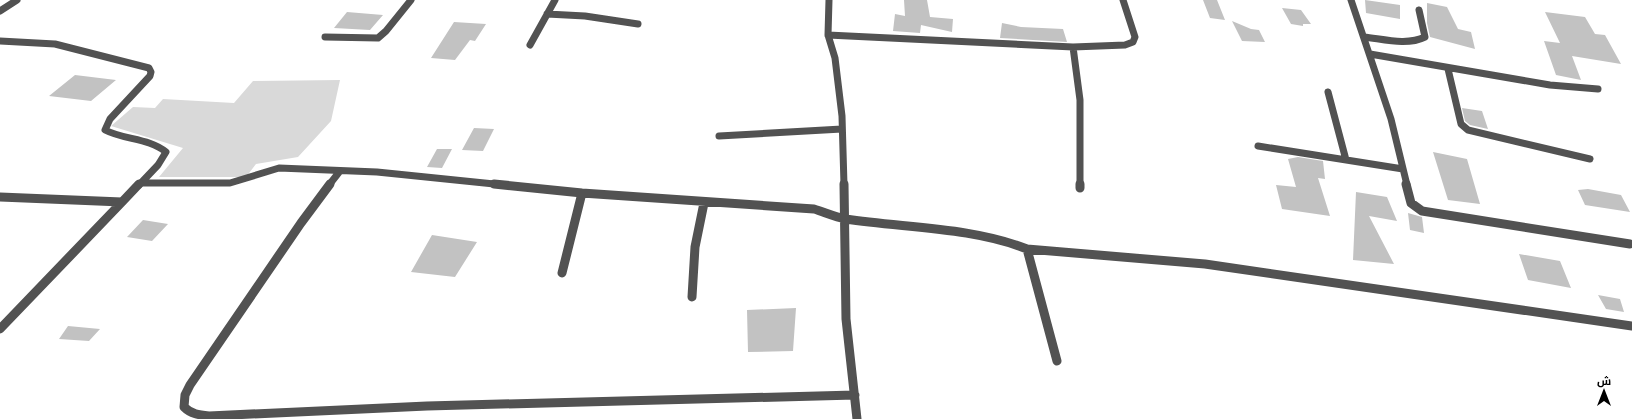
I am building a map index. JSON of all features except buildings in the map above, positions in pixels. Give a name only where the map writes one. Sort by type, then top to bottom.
[{"type":"street","points":[[2,8],[17,0]]},
{"type":"street","points":[[325,37],[378,38],[386,31],[411,0]]},
{"type":"street","points":[[530,46],[555,0]]},
{"type":"street","points":[[829,0],[828,35],[839,88],[842,129],[846,319],[857,419]]},
{"type":"street","points":[[828,35],[1073,47],[1125,45],[1133,42],[1135,37],[1123,0]]},
{"type":"street","points":[[1352,0],[1391,119],[1411,204],[1422,211],[1630,244]]},
{"type":"street","points":[[1364,37],[1411,41],[1423,39],[1425,37],[1419,10]]},
{"type":"street","points":[[547,14],[585,16],[638,24]]},
{"type":"street","points":[[0,41],[55,44],[149,68],[151,72],[150,76],[106,125],[106,130],[110,133],[151,144],[163,149],[166,152],[158,165],[0,329]]},
{"type":"street","points":[[1073,47],[1076,63],[1080,125],[1080,188]]},
{"type":"street","points":[[1370,54],[1448,69],[1550,85],[1598,89]]},
{"type":"street","points":[[1448,69],[1461,124],[1468,130],[1590,159]]},
{"type":"street","points":[[1328,92],[1346,160]]},
{"type":"street","points":[[719,136],[842,129]]},
{"type":"street","points":[[1258,146],[1403,169]]},
{"type":"street","points":[[141,183],[230,183],[244,181],[265,170],[279,168],[377,172],[582,193],[704,203],[814,209],[845,218],[1005,240],[1027,249],[1206,264],[1632,326]]},
{"type":"street","points":[[340,171],[301,223],[190,384],[185,395],[184,407],[188,412],[199,415],[219,415],[435,405],[855,395]]},
{"type":"street","points":[[562,273],[582,193]]},
{"type":"street","points":[[0,197],[122,202]]},
{"type":"street","points":[[692,297],[695,247],[704,203]]},
{"type":"street","points":[[1027,249],[1056,361]]},
{"type":"shaded area","points":[[340,80],[331,121],[298,157],[256,164],[246,177],[159,177],[183,148],[111,126],[133,107],[155,108],[163,99],[234,103],[253,81]]}]
